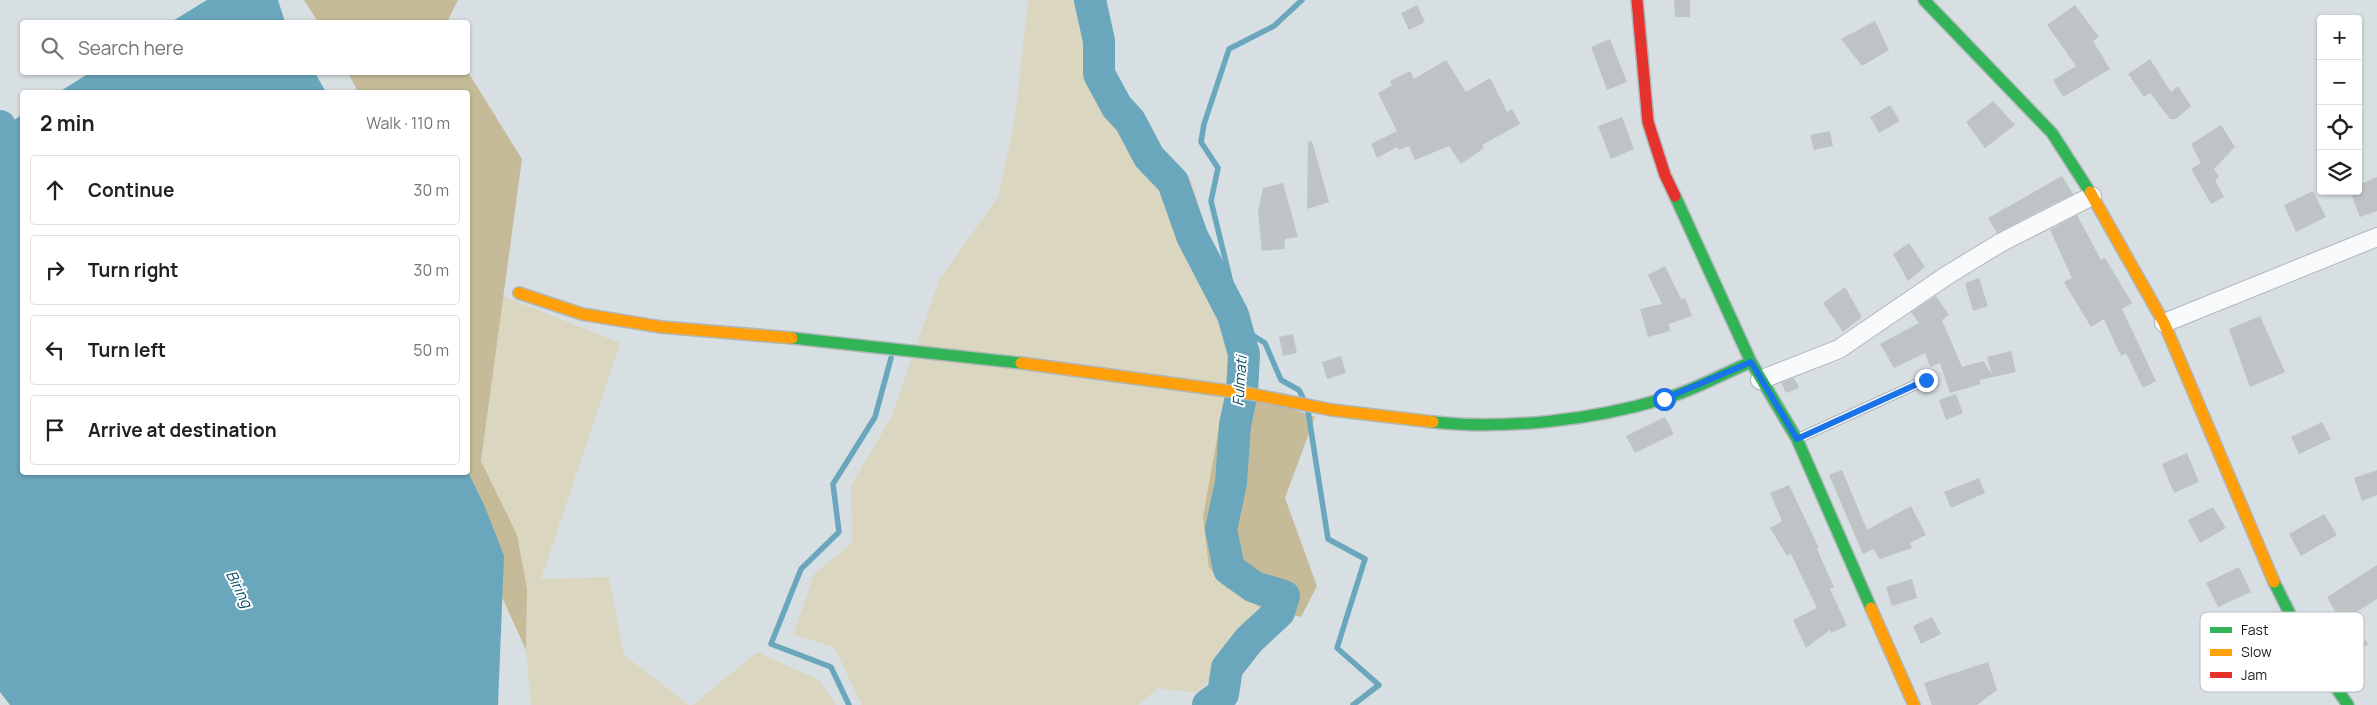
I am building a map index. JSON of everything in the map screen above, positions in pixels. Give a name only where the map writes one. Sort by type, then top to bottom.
[{"type":"street","points":[[1637,0],[1648,122],[1665,175],[1751,362],[1760,380],[1797,439],[1914,705]]},
{"type":"street","points":[[1924,0],[2052,133],[2092,196],[2164,323],[2273,580],[2289,612]]},
{"type":"street","points":[[1760,380],[1839,349],[1946,276],[2000,243],[2092,196]]},
{"type":"street","points":[[2164,323],[2377,236]]},
{"type":"street","points":[[519,293],[582,314],[661,328],[843,342],[995,359],[1160,380],[1332,410],[1472,426],[1564,420],[1664,399],[1751,362]]},
{"type":"street","points":[[2339,692],[2348,705]]},
{"type":"lane","points":[[1797,439],[1926,380]]},
{"type":"shaded area","points":[[304,0],[458,0],[448,20],[317,20]]},
{"type":"shaded area","points":[[1028,0],[1090,0],[1099,41],[1099,74],[1193,183],[1237,360],[1233,387],[1227,588],[1259,607],[1214,657],[1208,682],[1195,693],[1158,688],[1138,705],[862,705],[834,647],[793,635],[814,574],[852,543],[851,485],[892,416],[939,280],[998,197],[1015,119]]},
{"type":"shaded area","points":[[349,75],[470,75],[522,159],[481,461],[517,535],[527,589],[526,650],[470,527],[468,475],[470,475],[470,90],[357,90]]},
{"type":"shaded area","points":[[503,296],[620,343],[541,579],[609,577],[624,655],[689,705],[531,705],[526,650],[527,589],[481,462]]},
{"type":"shaded area","points":[[1233,387],[1315,417],[1285,498],[1317,586],[1301,617],[1259,607],[1227,588],[1209,567],[1203,517],[1218,433]]},
{"type":"shaded area","points":[[757,652],[819,680],[836,705],[693,705]]},
{"type":"water","points":[[207,0],[278,0],[284,20],[174,20]]},
{"type":"water","points":[[86,75],[316,75],[325,90],[62,90]]},
{"type":"water","points":[[20,116],[20,475],[469,475],[485,507],[504,556],[498,705],[10,705],[0,692],[0,129]]},
{"type":"building","points":[[1674,0],[1690,0],[1690,17],[1675,17]]},
{"type":"building","points":[[1417,5],[1425,22],[1409,30],[1401,13]]},
{"type":"building","points":[[2075,5],[2099,37],[2093,41],[2110,69],[2063,97],[2053,80],[2076,66],[2047,25]]},
{"type":"building","points":[[1875,21],[1889,50],[1862,66],[1841,39]]},
{"type":"building","points":[[1610,39],[1627,82],[1607,90],[1591,47]]},
{"type":"building","points":[[2150,59],[2171,92],[2178,86],[2191,106],[2176,119],[2170,119],[2150,93],[2144,97],[2128,74]]},
{"type":"building","points":[[1446,60],[1466,92],[1490,78],[1507,112],[1512,109],[1520,124],[1482,145],[1484,148],[1461,164],[1449,146],[1415,160],[1409,146],[1399,150],[1397,147],[1377,158],[1371,144],[1397,131],[1378,93],[1392,85],[1390,81],[1410,71],[1414,79]]},
{"type":"building","points":[[1993,101],[2015,125],[1985,148],[1966,122]]},
{"type":"building","points":[[1890,105],[1900,121],[1879,133],[1870,117]]},
{"type":"building","points":[[1622,117],[1634,149],[1611,159],[1598,126]]},
{"type":"building","points":[[2221,125],[2235,147],[2214,169],[2219,177],[2215,180],[2224,197],[2211,204],[2191,169],[2201,163],[2191,144]]},
{"type":"building","points":[[1830,131],[1833,146],[1814,150],[1810,135]]},
{"type":"building","points":[[1312,141],[1329,202],[1307,209],[1308,142]]},
{"type":"building","points":[[2062,176],[2073,194],[1997,233],[1988,218]]},
{"type":"building","points":[[2377,177],[2377,211],[2360,217],[2352,195],[2362,195],[2362,183]]},
{"type":"building","points":[[1283,183],[1298,237],[1285,239],[1284,249],[1262,251],[1258,212],[1263,188]]},
{"type":"building","points":[[2313,191],[2326,217],[2296,232],[2284,205]]},
{"type":"building","points":[[2077,215],[2101,260],[2105,258],[2132,303],[2122,309],[2156,381],[2143,388],[2126,353],[2121,356],[2104,319],[2091,327],[2064,282],[2072,278],[2050,230]]},
{"type":"building","points":[[1909,243],[1925,267],[1908,281],[1893,254]]},
{"type":"building","points":[[1665,266],[1681,299],[1685,298],[1692,316],[1669,324],[1670,331],[1648,337],[1640,309],[1662,304],[1648,275]]},
{"type":"building","points":[[1979,278],[1988,306],[1973,311],[1965,283]]},
{"type":"building","points":[[1845,287],[1862,317],[1843,332],[1823,303]]},
{"type":"building","points":[[1936,296],[1949,315],[1942,320],[1962,367],[1983,361],[1992,374],[1987,357],[2011,351],[2016,372],[1979,380],[1981,384],[1950,393],[1940,363],[1930,367],[1925,353],[1894,368],[1880,344],[1919,323],[1911,312]]},
{"type":"building","points":[[2260,316],[2285,372],[2250,387],[2229,329]]},
{"type":"building","points":[[1293,334],[1297,353],[1283,356],[1279,337]]},
{"type":"building","points":[[1341,356],[1346,373],[1327,379],[1322,362]]},
{"type":"building","points":[[1794,378],[1799,388],[1786,393],[1781,383]]},
{"type":"building","points":[[1956,394],[1963,413],[1946,420],[1939,400]]},
{"type":"building","points":[[1665,417],[1674,434],[1635,453],[1626,436]]},
{"type":"building","points":[[2322,422],[2331,439],[2299,454],[2291,437]]},
{"type":"building","points":[[2187,453],[2199,482],[2174,493],[2162,464]]},
{"type":"building","points":[[1842,470],[1867,530],[1911,506],[1926,535],[1910,543],[1912,548],[1880,559],[1873,549],[1863,554],[1829,475]]},
{"type":"building","points":[[2377,470],[2377,495],[2362,501],[2354,478]]},
{"type":"building","points":[[1979,478],[1985,493],[1951,508],[1944,492]]},
{"type":"building","points":[[1789,485],[1819,548],[1817,549],[1834,587],[1830,589],[1847,626],[1831,633],[1830,630],[1806,648],[1793,620],[1817,608],[1791,554],[1787,556],[1770,528],[1782,521],[1770,493]]},
{"type":"building","points":[[2213,507],[2226,528],[2200,543],[2188,520]]},
{"type":"building","points":[[2324,514],[2337,535],[2301,556],[2289,534]]},
{"type":"building","points":[[2377,565],[2377,599],[2356,612],[2335,612],[2327,597]]},
{"type":"building","points":[[2239,567],[2251,592],[2218,607],[2206,583]]},
{"type":"building","points":[[1912,579],[1917,598],[1892,606],[1886,587]]},
{"type":"building","points":[[1932,617],[1941,634],[1921,644],[1913,626]]},
{"type":"building","points":[[2364,638],[2368,644],[2364,647]]},
{"type":"building","points":[[1988,662],[1997,690],[1977,705],[1932,705],[1924,683]]},
{"type":"waterway","name":"Fulmati","points":[[1090,0],[1099,41],[1099,74],[1117,107],[1130,121],[1149,157],[1173,182],[1192,236],[1233,315],[1244,354],[1242,392],[1235,425],[1231,483],[1221,529],[1229,569],[1254,587],[1284,596],[1279,612],[1249,640],[1227,668],[1223,694],[1208,705]]},
{"type":"waterway","points":[[1302,0],[1274,26],[1229,49],[1204,124],[1201,142],[1218,168],[1211,201],[1232,287],[1236,325],[1265,343],[1281,380],[1299,390],[1303,398]]},
{"type":"waterway","name":"Biring","points":[[0,126],[20,165]]},
{"type":"waterway","points":[[849,705],[831,667],[771,644],[801,569],[839,532],[833,484],[875,417],[891,358]]},
{"type":"waterway","points":[[1308,411],[1328,539],[1365,559],[1337,648],[1379,685],[1353,705]]},
{"type":"traffic: fast","points":[[1924,0],[2052,133],[2090,192]]},
{"type":"traffic: fast","points":[[1675,196],[1751,362],[1797,439],[1871,608]]},
{"type":"traffic: fast","points":[[792,338],[1021,363]]},
{"type":"traffic: fast","points":[[1433,422],[1490,425],[1519,424],[1607,413],[1674,396],[1751,362]]},
{"type":"traffic: fast","points":[[2274,582],[2289,612]]},
{"type":"traffic: fast","points":[[2339,692],[2348,705]]},
{"type":"traffic: slow","points":[[2090,192],[2164,323],[2274,582]]},
{"type":"traffic: slow","points":[[519,293],[582,314],[661,327],[792,338]]},
{"type":"traffic: slow","points":[[1021,363],[1251,394],[1332,410],[1433,422]]},
{"type":"traffic: slow","points":[[1871,608],[1914,705]]},
{"type":"traffic: jam","points":[[1637,0],[1648,122],[1665,175],[1675,196]]},
{"type":"route","points":[[1664,399],[1751,362],[1760,380],[1797,439],[1926,380]]}]
